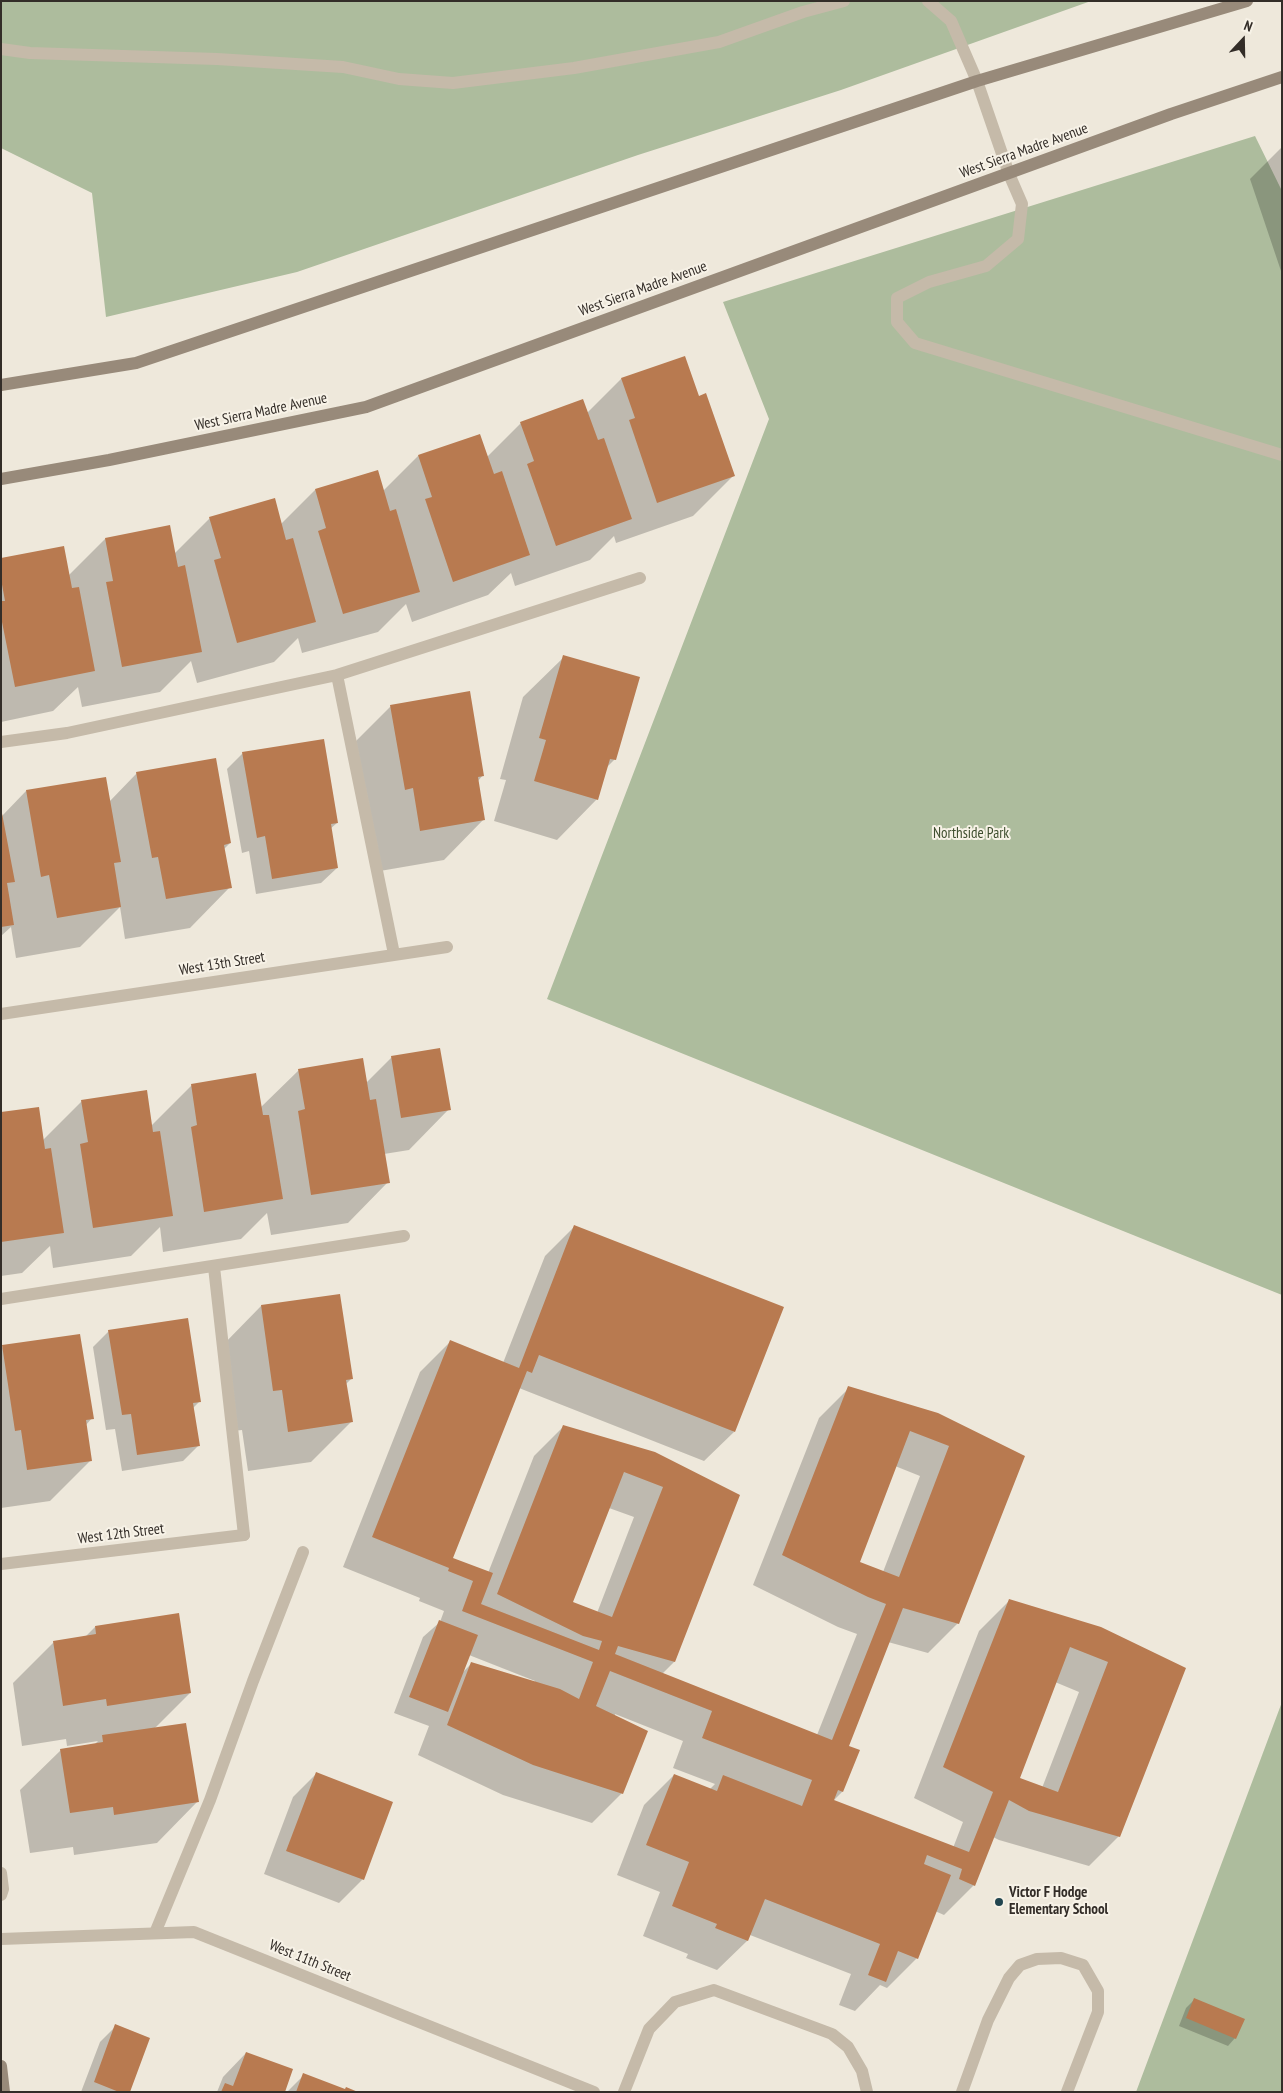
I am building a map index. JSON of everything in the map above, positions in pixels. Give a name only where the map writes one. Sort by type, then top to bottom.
[{"type":"street","points":[[1,49],[30,53],[217,59],[343,67],[400,79],[453,83],[574,68],[720,42],[803,12],[844,1]]},
{"type":"street","points":[[928,1],[950,21],[977,81],[1009,174],[1022,204],[1018,239],[986,266],[929,282],[897,298],[897,322],[915,343],[1282,455]]},
{"type":"street","points":[[1,385],[136,363],[977,81],[1247,1]]},
{"type":"street","name":"West Sierra Madre Avenue","points":[[1,479],[110,460],[366,407],[1171,114],[1282,77]]},
{"type":"street","points":[[1,742],[67,733],[337,675],[640,578]]},
{"type":"street","points":[[337,675],[394,954]]},
{"type":"street","name":"West 13th Street","points":[[1,1014],[447,946]]},
{"type":"street","points":[[1,1299],[404,1236]]},
{"type":"street","name":"West 12th Street","points":[[1,1564],[244,1535],[214,1267]]},
{"type":"street","points":[[155,1934],[210,1800],[303,1552]]},
{"type":"street","points":[[1,1873],[3,1889],[1,1895]]},
{"type":"street","name":"West 11th Street","points":[[1,1939],[194,1932],[594,2092]]},
{"type":"street","points":[[962,2092],[988,2020],[1009,1978],[1020,1965],[1037,1959],[1061,1958],[1083,1965],[1098,1991],[1098,2012],[1067,2092]]},
{"type":"street","points":[[624,2092],[649,2029],[675,2002],[714,1990],[832,2034],[848,2047],[862,2071],[867,2092]]},
{"type":"street","points":[[1,2066],[4,2092]]},
{"type":"green space","points":[[1,1],[1091,1],[841,90],[638,155],[297,272],[106,317],[92,193],[1,148]]},
{"type":"green space","name":"Northside Park","points":[[1255,136],[1282,191],[1282,1295],[547,999],[769,419],[723,302]]},
{"type":"green space","points":[[1282,1702],[1282,2092],[1136,2092]]},
{"type":"building","points":[[685,356],[699,396],[706,393],[735,476],[657,503],[629,420],[635,418],[621,378]]},
{"type":"building","points":[[583,399],[598,440],[604,438],[632,519],[556,546],[527,464],[534,461],[520,422]]},
{"type":"building","points":[[480,434],[494,474],[502,471],[530,555],[453,582],[425,499],[432,497],[418,455]]},
{"type":"building","points":[[378,470],[390,511],[396,509],[420,592],[343,614],[318,531],[326,528],[315,489]]},
{"type":"building","points":[[275,498],[286,540],[293,538],[316,622],[237,643],[214,560],[221,558],[209,517]]},
{"type":"building","points":[[170,525],[178,567],[185,565],[202,652],[122,667],[106,582],[113,581],[105,538]]},
{"type":"building","points":[[64,546],[72,588],[79,587],[95,671],[15,687],[1,617],[1,601],[5,601],[1,579],[1,558]]},
{"type":"building","points":[[563,655],[640,677],[616,760],[610,759],[598,800],[534,781],[546,740],[539,738]]},
{"type":"building","points":[[470,691],[484,776],[478,777],[485,820],[420,831],[413,788],[405,790],[390,705]]},
{"type":"building","points":[[324,739],[338,823],[331,824],[338,868],[272,879],[265,836],[257,838],[242,752]]},
{"type":"building","points":[[216,758],[231,843],[224,845],[232,888],[166,899],[158,857],[152,858],[136,772]]},
{"type":"building","points":[[106,777],[121,862],[114,863],[121,907],[57,918],[49,875],[41,877],[26,790]]},
{"type":"building","points":[[1,808],[15,882],[7,883],[14,925],[1,927]]},
{"type":"building","points":[[440,1048],[451,1110],[401,1118],[391,1056]]},
{"type":"building","points":[[363,1058],[370,1100],[376,1099],[390,1183],[311,1195],[298,1111],[305,1109],[298,1069]]},
{"type":"building","points":[[256,1073],[263,1115],[269,1115],[283,1199],[204,1212],[191,1127],[197,1125],[191,1084]]},
{"type":"building","points":[[147,1090],[153,1132],[160,1131],[173,1216],[93,1228],[80,1144],[88,1142],[81,1100]]},
{"type":"building","points":[[39,1107],[45,1149],[51,1148],[64,1233],[1,1242],[1,1112]]},
{"type":"building","points":[[574,1225],[784,1307],[735,1432],[539,1355],[532,1373],[527,1371],[453,1558],[493,1573],[481,1604],[599,1650],[602,1641],[583,1636],[497,1594],[563,1425],[655,1452],[740,1495],[675,1662],[618,1646],[615,1654],[832,1740],[886,1604],[782,1555],[848,1386],[938,1413],[1025,1456],[959,1624],[903,1608],[849,1746],[860,1750],[843,1792],[838,1790],[834,1800],[969,1852],[993,1792],[943,1767],[1009,1599],[1101,1627],[1186,1668],[1120,1837],[1029,1811],[1009,1800],[975,1886],[959,1879],[962,1869],[927,1855],[924,1864],[951,1875],[918,1959],[898,1951],[886,1982],[868,1975],[880,1944],[765,1899],[748,1941],[715,1928],[717,1924],[672,1906],[689,1862],[646,1845],[674,1774],[717,1791],[723,1775],[802,1806],[812,1780],[702,1738],[712,1711],[610,1671],[596,1706],[648,1731],[623,1794],[533,1765],[447,1725],[471,1662],[560,1689],[579,1699],[593,1662],[462,1611],[473,1581],[448,1571],[449,1568],[372,1537],[450,1340],[519,1368]],"holes":[[[910,1431],[949,1446],[899,1577],[860,1562]],[[624,1472],[663,1487],[612,1617],[573,1602]],[[1070,1647],[1108,1662],[1058,1792],[1020,1778]]]},
{"type":"building","points":[[340,1294],[353,1379],[346,1380],[353,1422],[288,1432],[282,1390],[273,1391],[261,1305]]},
{"type":"building","points":[[188,1318],[201,1402],[193,1403],[200,1446],[137,1455],[131,1414],[122,1415],[108,1330]]},
{"type":"building","points":[[80,1334],[94,1419],[86,1420],[92,1461],[27,1470],[21,1430],[15,1431],[2,1345]]},
{"type":"building","points":[[179,1613],[191,1693],[107,1706],[106,1699],[63,1706],[53,1641],[96,1634],[95,1626]]},
{"type":"building","points":[[439,1620],[478,1635],[448,1712],[409,1697]]},
{"type":"building","points":[[186,1723],[199,1802],[114,1815],[113,1807],[70,1813],[60,1749],[103,1742],[102,1735]]},
{"type":"building","points":[[316,1772],[393,1802],[364,1880],[286,1851]]},
{"type":"building","points":[[1194,1998],[1245,2019],[1236,2039],[1186,2018]]},
{"type":"building","points":[[115,2024],[150,2038],[130,2092],[119,2092],[94,2082]]},
{"type":"building","points":[[246,2052],[293,2069],[285,2092],[221,2092],[225,2083],[233,2086]]},
{"type":"building","points":[[303,2073],[345,2089],[346,2087],[358,2092],[296,2092]]},
{"type":"place","name":"Victor F Hodge Elementary School","points":[[999,1902]]}]
